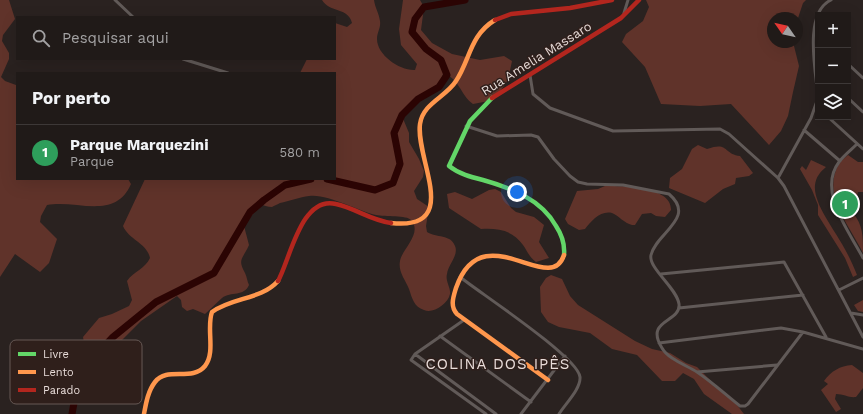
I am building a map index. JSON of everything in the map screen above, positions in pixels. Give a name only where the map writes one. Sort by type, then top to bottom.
[{"type":"street","points":[[114,0],[132,16]]},
{"type":"street","points":[[144,414],[148,393],[156,380],[162,376],[170,374],[193,373],[205,367],[209,354],[208,325],[212,312],[222,305],[256,294],[278,282],[303,224],[312,209],[324,203],[337,204],[376,221],[401,224],[410,223],[420,219],[428,213],[431,207],[433,192],[420,146],[420,118],[423,111],[453,86],[461,74],[466,58],[473,46],[491,21],[509,15],[571,8],[600,1],[612,0]]},
{"type":"street","points":[[621,18],[627,8],[628,0]]},
{"type":"street","name":"Rua Amelia Massaro","points":[[459,277],[466,266],[472,261],[496,255],[505,256],[547,269],[559,263],[565,255],[560,234],[556,226],[541,209],[517,191],[461,174],[448,166],[470,117],[485,103],[627,14],[639,0]]},
{"type":"street","points":[[815,48],[815,17],[821,7],[830,0]]},
{"type":"street","points":[[186,60],[225,72]]},
{"type":"street","points":[[851,67],[863,78]]},
{"type":"street","points":[[530,75],[533,94],[550,108],[614,131],[720,129],[729,134],[778,178],[792,198],[863,337]]},
{"type":"street","points":[[851,101],[863,112]]},
{"type":"street","points":[[778,178],[815,111]]},
{"type":"street","points":[[831,120],[863,149]]},
{"type":"street","points":[[466,126],[497,136],[531,135],[538,137],[570,176],[578,182],[587,184],[623,185],[669,194],[679,206],[678,214],[674,223],[653,248],[650,256],[652,262],[674,292],[679,308],[675,315],[662,322],[658,328],[657,335],[659,343],[668,355],[698,372],[740,406],[745,406],[803,332]]},
{"type":"street","points":[[804,130],[840,161]]},
{"type":"street","points":[[857,144],[840,161],[832,180],[831,192],[835,205],[863,258]]},
{"type":"street","points":[[660,274],[784,262],[826,337]]},
{"type":"street","points":[[548,380],[464,320],[453,310],[452,304],[459,277],[565,356],[578,372],[579,383],[559,414]]},
{"type":"street","points":[[839,290],[863,278]]},
{"type":"street","points":[[679,308],[803,295]]},
{"type":"street","points":[[851,313],[863,315]]},
{"type":"street","points":[[464,320],[415,354],[411,360],[486,414]]},
{"type":"street","points":[[659,343],[781,328],[826,337],[863,349]]},
{"type":"street","points":[[440,336],[531,402]]},
{"type":"street","points":[[415,354],[496,414]]},
{"type":"street","points":[[521,414],[565,356]]},
{"type":"street","points":[[698,372],[777,365]]},
{"type":"shaded area","points":[[0,0],[9,0],[15,19],[3,35],[2,41],[9,53],[9,59],[1,77],[5,81],[16,85],[16,180],[129,180],[131,184],[124,195],[115,202],[105,205],[47,205],[41,216],[40,222],[57,239],[49,263],[40,272],[15,254],[0,277]]},
{"type":"shaded area","points":[[322,0],[374,0],[380,21],[377,39],[381,51],[390,61],[409,70],[415,70],[417,64],[401,45],[399,29],[403,0],[420,0],[424,7],[421,30],[432,43],[452,54],[480,60],[504,56],[512,61],[508,80],[494,100],[473,104],[452,78],[443,74],[439,86],[433,94],[409,104],[403,115],[409,133],[409,142],[424,171],[423,177],[414,191],[417,199],[429,207],[426,226],[427,232],[447,238],[453,242],[456,249],[456,253],[447,274],[450,292],[449,298],[443,305],[432,311],[421,309],[412,299],[401,272],[400,265],[402,256],[411,241],[415,230],[414,225],[409,218],[376,215],[324,197],[309,196],[280,203],[272,207],[260,204],[244,226],[249,245],[242,259],[241,265],[246,274],[249,285],[247,289],[241,293],[222,298],[205,314],[193,309],[187,311],[182,307],[181,300],[177,296],[141,321],[122,340],[84,340],[83,337],[99,318],[129,306],[132,300],[127,281],[148,262],[150,258],[142,245],[129,235],[123,226],[145,180],[336,180],[336,72],[300,72],[306,60],[336,60],[336,23],[347,27],[352,23],[345,13],[325,4]]},
{"type":"shaded area","points":[[646,0],[806,0],[803,3],[800,12],[767,12],[767,48],[794,48],[799,66],[788,116],[781,131],[769,145],[731,104],[700,106],[661,104],[645,67],[622,42],[626,34],[643,21],[649,7]]},
{"type":"shaded area","points":[[698,145],[707,149],[719,146],[723,147],[731,153],[740,156],[753,173],[749,176],[736,178],[735,184],[723,189],[705,203],[669,188],[670,178],[682,169],[692,149]]},
{"type":"shaded area","points":[[848,155],[858,162],[863,162],[863,192],[858,192],[857,196],[855,197],[853,213],[861,226],[863,253],[839,210],[833,187],[834,175],[839,164]]},
{"type":"shaded area","points":[[811,160],[826,167],[816,180],[815,192],[817,200],[825,216],[852,263],[857,275],[853,277],[845,258],[818,215],[818,205],[812,190],[800,169],[802,166],[806,170]]},
{"type":"shaded area","points":[[605,186],[634,187],[655,192],[664,196],[669,202],[671,210],[665,217],[656,216],[651,213],[642,214],[635,225],[629,224],[615,214],[608,212],[597,217],[585,229],[579,230],[568,224],[565,219],[577,191],[598,189]]},
{"type":"shaded area","points":[[495,189],[501,192],[511,208],[516,212],[534,217],[544,225],[539,242],[549,258],[536,262],[519,240],[510,233],[493,229],[481,229],[449,208],[447,194],[455,192],[472,199],[489,190]]},
{"type":"shaded area","points":[[551,275],[562,279],[570,296],[578,305],[635,341],[652,349],[670,353],[686,363],[697,367],[718,388],[733,400],[744,414],[732,414],[704,394],[694,379],[683,373],[675,381],[662,381],[637,355],[612,349],[590,333],[559,327],[548,322],[541,312],[540,287],[546,278]]},
{"type":"shaded area","points":[[863,300],[863,312],[858,311],[854,305]]},
{"type":"shaded area","points":[[852,365],[863,373],[863,388],[856,397],[836,394],[835,399],[841,409],[836,412],[821,390],[828,384],[824,381],[836,370]]},
{"type":"waterway","points":[[331,180],[375,190],[393,183],[400,164],[394,133],[402,115],[418,99],[439,87],[447,75],[441,60],[426,49],[412,32],[415,19],[424,7],[465,0]]},
{"type":"waterway","points":[[110,340],[156,302],[214,273],[250,212],[285,185],[307,180]]},
{"type":"waterway","points":[[72,414],[74,404]]},
{"type":"traffic: fast","points":[[492,98],[470,121],[449,166],[465,175],[494,183],[514,191],[534,202],[550,217],[558,229],[563,243],[564,255]]},
{"type":"traffic: slow","points":[[391,223],[413,222],[425,216],[430,204],[431,190],[420,139],[420,124],[422,117],[430,105],[452,87],[461,73],[475,40],[480,33],[495,20]]},
{"type":"traffic: slow","points":[[548,380],[457,314],[453,308],[453,299],[456,288],[468,267],[482,257],[498,256],[545,268],[556,266],[564,255]]},
{"type":"traffic: slow","points":[[144,414],[151,389],[160,377],[173,374],[193,373],[200,371],[205,366],[210,354],[210,318],[212,312],[220,307],[263,292],[278,281]]},
{"type":"traffic: jam","points":[[495,20],[511,14],[570,8],[612,0]]},
{"type":"traffic: jam","points":[[492,98],[621,18],[639,0]]},
{"type":"traffic: jam","points":[[278,281],[298,231],[305,219],[314,209],[324,204],[336,204],[391,223]]},
{"type":"place","name":"Parque Marquezini","points":[[845,204]]},
{"type":"district","name":"COLINA DOS IPÊS","points":[[498,364]]}]
